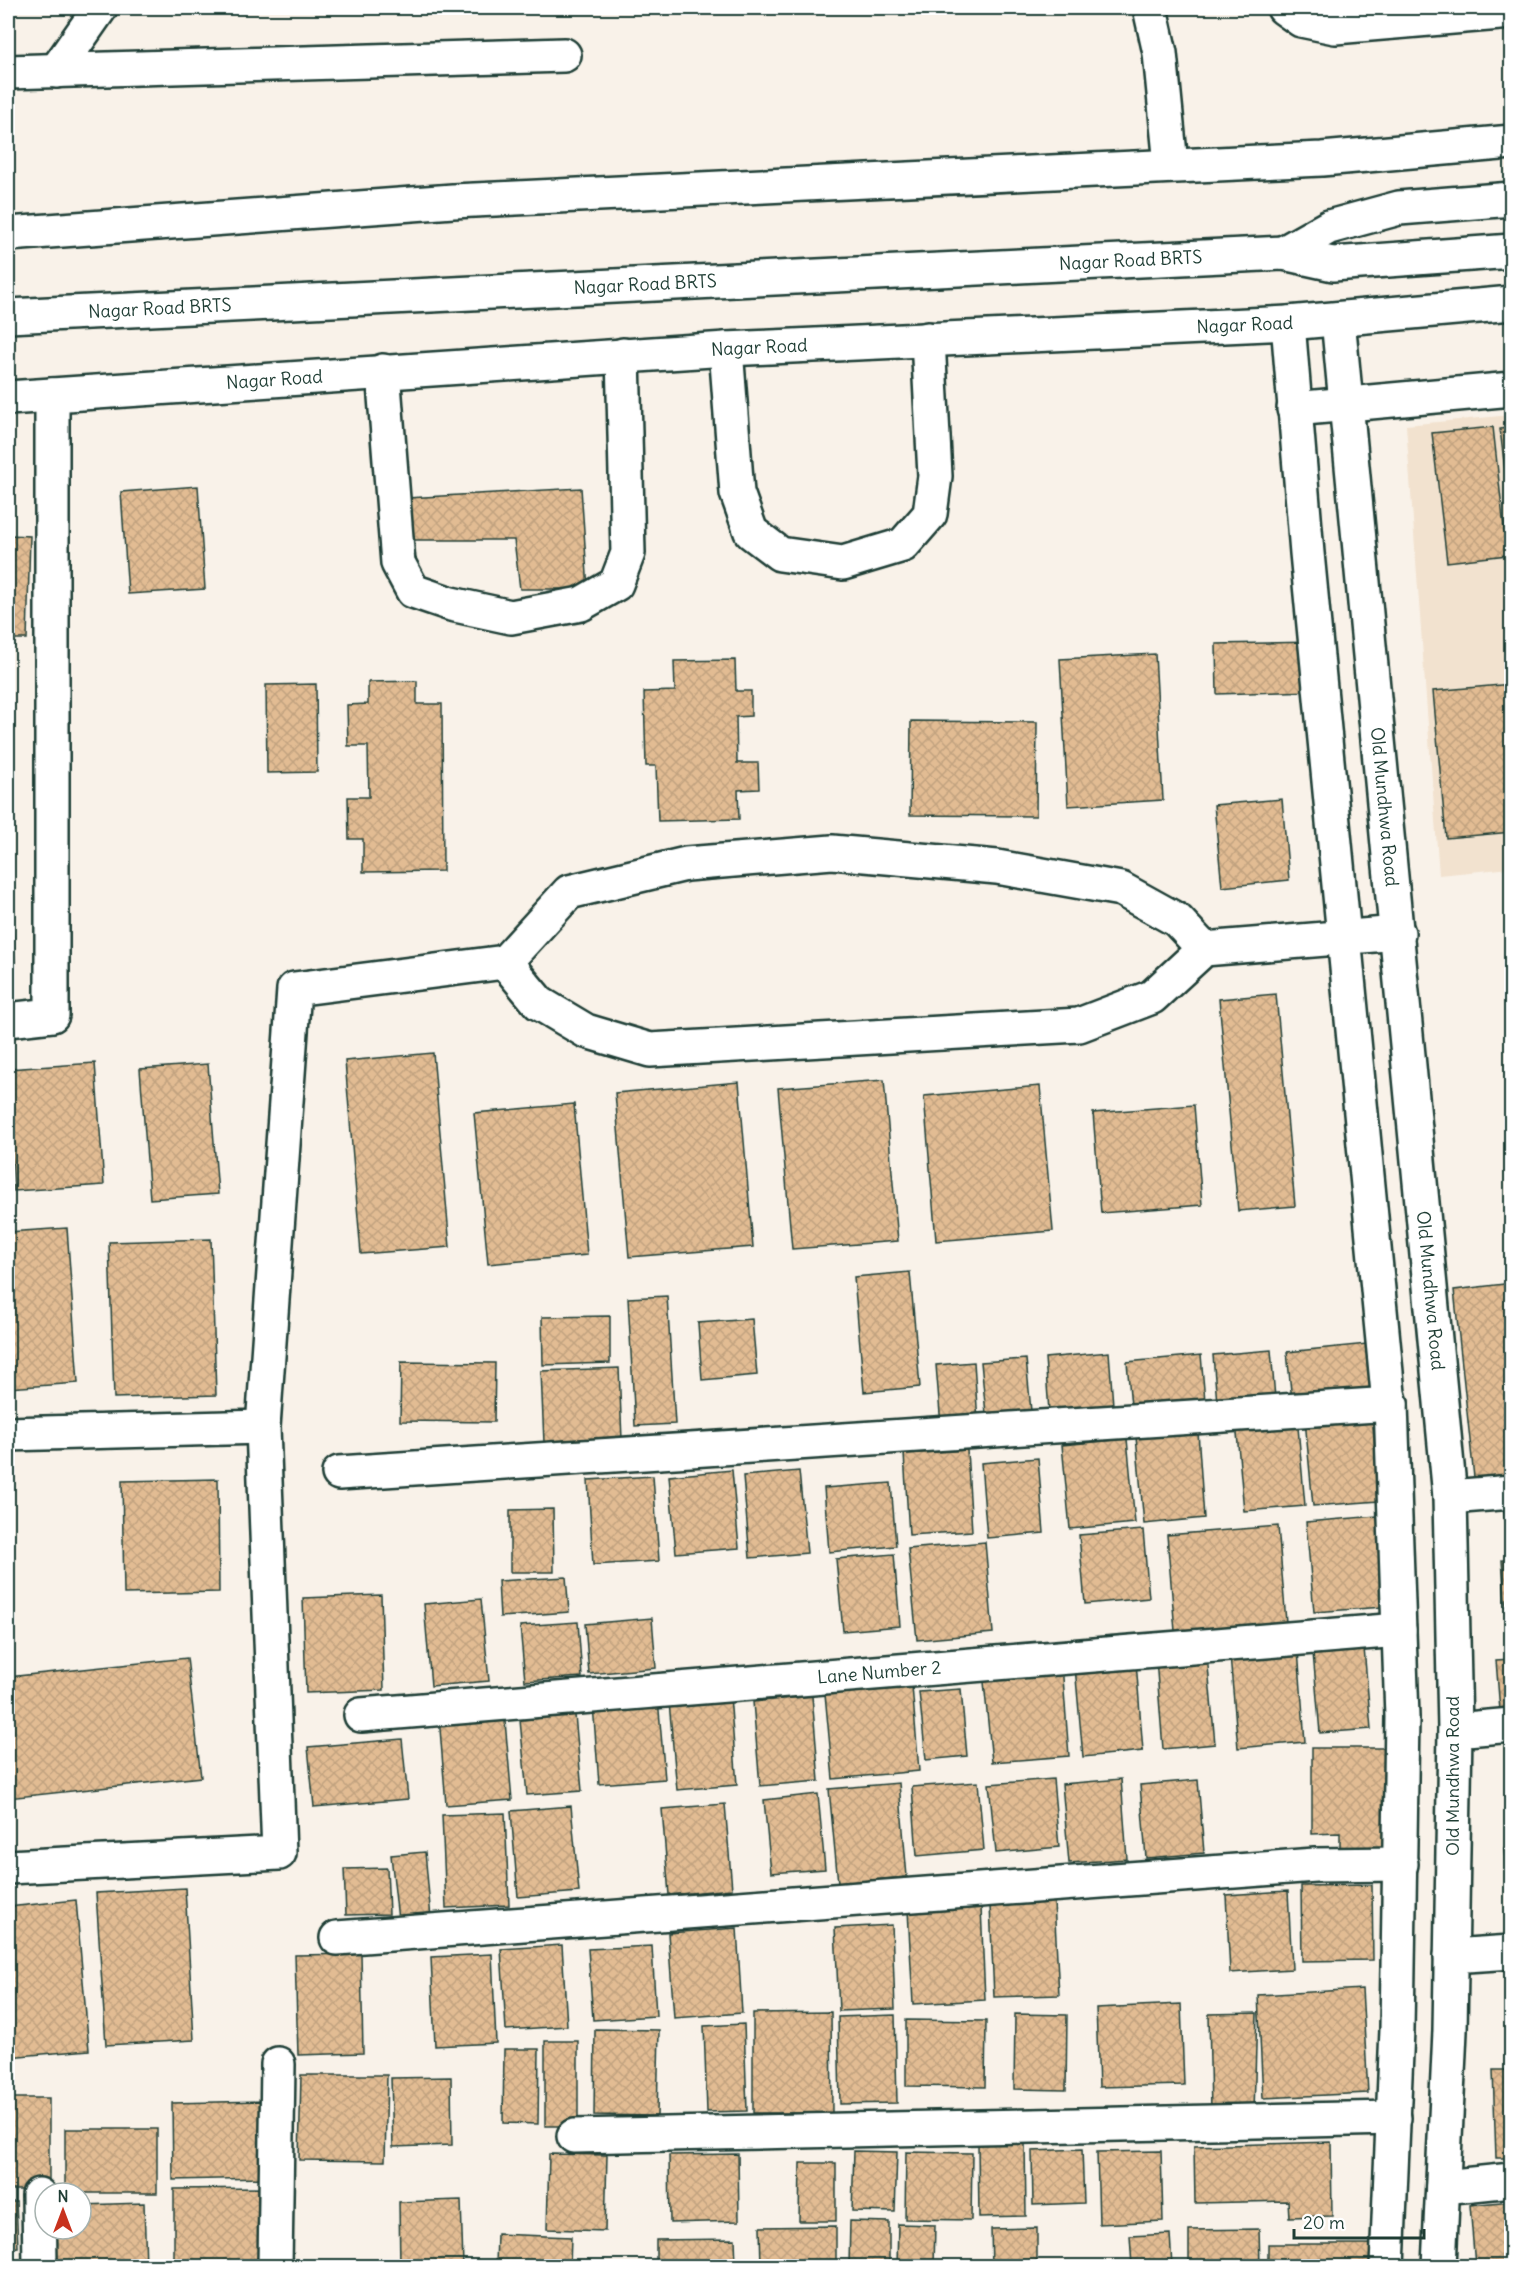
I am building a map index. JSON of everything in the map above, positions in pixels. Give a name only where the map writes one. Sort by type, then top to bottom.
[{"type":"main road","points":[[56,71],[100,8]]},
{"type":"main road","points":[[1150,8],[1160,53],[1171,165]]},
{"type":"main road","points":[[1284,8],[1301,21],[1335,27],[1512,12]]},
{"type":"main road","points":[[8,72],[564,55]]},
{"type":"main road","points":[[8,234],[453,201],[1323,159],[1512,142]]},
{"type":"main road","name":"Nagar Road BRTS","points":[[1283,253],[1329,227],[1399,208],[1512,199]]},
{"type":"main road","name":"Nagar Road BRTS","points":[[8,316],[1283,253],[1333,264],[1512,251]]},
{"type":"main road","name":"Nagar Road","points":[[8,398],[726,349],[1288,323],[1512,303]]},
{"type":"main road","name":"Old Mundhwa Road","points":[[1338,319],[1450,1497],[1455,1730],[1451,1956],[1439,2266]]},
{"type":"main road","points":[[1288,323],[1294,409],[1387,1382],[1391,1404],[1402,1717],[1401,1864],[1394,2118],[1387,2266]]},
{"type":"main road","points":[[726,349],[737,494],[750,532],[780,554],[843,563],[903,545],[930,514],[935,476],[928,339]]},
{"type":"main road","points":[[383,371],[398,563],[413,591],[451,604],[511,617],[581,604],[616,584],[628,553],[624,355]]},
{"type":"main road","points":[[1294,409],[1512,389]]},
{"type":"main road","points":[[8,1020],[51,1016],[52,395]]},
{"type":"main road","points":[[8,1867],[279,1853],[263,1427],[294,989],[505,962],[568,892],[686,864],[832,852],[997,867],[1121,890],[1177,920],[1204,948]]},
{"type":"main road","points":[[505,962],[539,1002],[586,1031],[650,1050],[1079,1025],[1152,998],[1204,948],[1398,933]]},
{"type":"main road","points":[[339,1473],[1391,1404]]},
{"type":"main road","points":[[8,1434],[263,1427]]},
{"type":"main road","points":[[1450,1497],[1512,1492]]},
{"type":"main road","name":"Lane Number 2","points":[[361,1714],[1399,1630]]},
{"type":"main road","points":[[1455,1730],[1512,1725]]},
{"type":"main road","points":[[337,1938],[1303,1866],[1401,1864]]},
{"type":"main road","points":[[1451,1956],[1512,1952]]},
{"type":"main road","points":[[275,2266],[278,2064]]},
{"type":"main road","points":[[574,2136],[1394,2118]]},
{"type":"main road","points":[[1443,2187],[1512,2180]]},
{"type":"main road","points":[[40,2241],[40,2266]]},
{"type":"shaded area","points":[[1511,415],[1511,868],[1439,875],[1406,425]]},
{"type":"building","points":[[1493,427],[1507,555],[1447,562],[1432,433]]},
{"type":"building","points":[[1512,427],[1512,528],[1500,429]]},
{"type":"building","points":[[198,486],[205,589],[128,594],[121,492]]},
{"type":"building","points":[[581,488],[588,589],[520,589],[514,540],[412,540],[407,498]]},
{"type":"building","points":[[8,535],[30,536],[27,639],[8,639]]},
{"type":"building","points":[[1314,642],[1316,691],[1217,694],[1216,644]]},
{"type":"building","points":[[1155,654],[1163,800],[1068,806],[1060,659]]},
{"type":"building","points":[[735,660],[736,691],[751,691],[751,716],[736,717],[737,763],[758,763],[759,789],[738,790],[739,819],[658,821],[656,766],[646,766],[644,692],[675,691],[674,661]]},
{"type":"building","points":[[417,681],[417,704],[442,704],[443,871],[363,872],[363,839],[349,839],[348,797],[369,797],[368,746],[348,746],[347,705],[368,704],[368,682]]},
{"type":"building","points":[[316,684],[317,772],[267,773],[266,685]]},
{"type":"building","points":[[1512,684],[1512,832],[1446,838],[1433,691]]},
{"type":"building","points":[[911,721],[1037,722],[1036,816],[910,815]]},
{"type":"building","points":[[1282,799],[1289,880],[1222,887],[1214,805]]},
{"type":"building","points":[[8,836],[15,964],[8,964]]},
{"type":"building","points":[[1276,994],[1295,1206],[1238,1211],[1219,999]]},
{"type":"building","points":[[433,1053],[450,1247],[361,1254],[345,1061]]},
{"type":"building","points":[[95,1063],[104,1185],[14,1191],[8,1069]]},
{"type":"building","points":[[208,1064],[218,1194],[150,1199],[140,1069]]},
{"type":"building","points":[[884,1080],[898,1241],[792,1249],[778,1088]]},
{"type":"building","points":[[739,1082],[753,1247],[629,1257],[615,1093]]},
{"type":"building","points":[[1040,1086],[1053,1231],[936,1241],[924,1096]]},
{"type":"building","points":[[574,1104],[587,1255],[488,1264],[474,1113]]},
{"type":"building","points":[[1194,1105],[1202,1205],[1101,1213],[1093,1113]]},
{"type":"building","points":[[67,1228],[78,1383],[8,1388],[8,1232]]},
{"type":"building","points":[[211,1239],[216,1395],[114,1398],[109,1242]]},
{"type":"building","points":[[910,1272],[920,1387],[864,1392],[854,1277]]},
{"type":"building","points":[[1512,1283],[1512,1483],[1475,1487],[1454,1290]]},
{"type":"building","points":[[667,1296],[675,1424],[635,1426],[628,1298]]},
{"type":"building","points":[[610,1316],[610,1363],[543,1365],[542,1317]]},
{"type":"building","points":[[752,1319],[757,1375],[702,1380],[698,1323]]},
{"type":"building","points":[[1367,1344],[1371,1394],[1292,1401],[1287,1352]]},
{"type":"building","points":[[1271,1350],[1275,1398],[1217,1403],[1213,1355]]},
{"type":"building","points":[[1109,1352],[1113,1405],[1049,1411],[1045,1358]]},
{"type":"building","points":[[1201,1355],[1205,1401],[1131,1406],[1127,1362]]},
{"type":"building","points":[[1026,1359],[1031,1411],[986,1414],[981,1362]]},
{"type":"building","points":[[401,1362],[495,1363],[494,1422],[400,1421]]},
{"type":"building","points":[[974,1362],[978,1422],[941,1426],[936,1365]]},
{"type":"building","points":[[619,1368],[622,1440],[544,1443],[541,1371]]},
{"type":"building","points":[[1372,1414],[1379,1501],[1313,1506],[1305,1420]]},
{"type":"building","points":[[1297,1416],[1305,1506],[1244,1511],[1236,1422]]},
{"type":"building","points":[[1198,1432],[1204,1518],[1144,1524],[1136,1437]]},
{"type":"building","points":[[1127,1439],[1135,1523],[1070,1529],[1062,1445]]},
{"type":"building","points":[[967,1450],[972,1531],[909,1535],[904,1454]]},
{"type":"building","points":[[1038,1458],[1044,1533],[987,1538],[981,1463]]},
{"type":"building","points":[[732,1470],[739,1548],[676,1553],[669,1476]]},
{"type":"building","points":[[799,1471],[807,1553],[750,1558],[743,1476]]},
{"type":"building","points":[[653,1476],[659,1561],[593,1565],[588,1480]]},
{"type":"building","points":[[218,1479],[219,1592],[124,1594],[122,1481]]},
{"type":"building","points":[[891,1483],[896,1546],[829,1552],[824,1488]]},
{"type":"building","points":[[553,1509],[554,1572],[510,1572],[510,1510]]},
{"type":"building","points":[[1504,1510],[1512,1510],[1512,1546],[1506,1546]]},
{"type":"building","points":[[1377,1516],[1384,1607],[1314,1612],[1306,1522]]},
{"type":"building","points":[[1278,1526],[1286,1622],[1175,1631],[1167,1535]]},
{"type":"building","points":[[1143,1530],[1149,1598],[1085,1604],[1079,1535]]},
{"type":"building","points":[[985,1542],[993,1633],[917,1640],[908,1549]]},
{"type":"building","points":[[894,1554],[900,1626],[843,1631],[836,1559]]},
{"type":"building","points":[[1502,1560],[1512,1560],[1512,1652],[1509,1652]]},
{"type":"building","points":[[566,1577],[569,1612],[500,1617],[498,1581]]},
{"type":"building","points":[[381,1595],[384,1690],[306,1693],[303,1598]]},
{"type":"building","points":[[481,1599],[489,1681],[431,1686],[424,1604]]},
{"type":"building","points":[[652,1618],[656,1668],[589,1674],[585,1624]]},
{"type":"building","points":[[578,1622],[582,1677],[525,1681],[520,1626]]},
{"type":"building","points":[[1364,1648],[1371,1729],[1320,1733],[1313,1653]]},
{"type":"building","points":[[1298,1650],[1305,1742],[1238,1748],[1230,1656]]},
{"type":"building","points":[[1207,1655],[1215,1744],[1163,1749],[1156,1659]]},
{"type":"building","points":[[187,1658],[201,1777],[8,1798],[8,1677]]},
{"type":"building","points":[[1512,1659],[1512,1710],[1500,1711],[1496,1660]]},
{"type":"building","points":[[1136,1662],[1143,1751],[1083,1757],[1075,1667]]},
{"type":"building","points":[[1062,1665],[1069,1756],[992,1762],[983,1672]]},
{"type":"building","points":[[912,1686],[919,1771],[833,1779],[825,1694]]},
{"type":"building","points":[[961,1689],[967,1756],[926,1760],[919,1692]]},
{"type":"building","points":[[730,1696],[737,1785],[677,1790],[669,1702]]},
{"type":"building","points":[[812,1696],[819,1781],[760,1786],[753,1702]]},
{"type":"building","points":[[658,1699],[665,1779],[599,1784],[593,1705]]},
{"type":"building","points":[[504,1710],[512,1800],[446,1805],[439,1716]]},
{"type":"building","points":[[575,1715],[582,1791],[527,1795],[520,1720]]},
{"type":"building","points":[[402,1739],[408,1799],[314,1807],[308,1747]]},
{"type":"building","points":[[1312,1748],[1385,1748],[1386,1851],[1340,1851],[1340,1833],[1312,1834]]},
{"type":"building","points":[[1053,1779],[1059,1847],[996,1853],[989,1784]]},
{"type":"building","points":[[1121,1779],[1127,1859],[1069,1863],[1062,1784]]},
{"type":"building","points":[[1198,1780],[1204,1853],[1146,1858],[1140,1785]]},
{"type":"building","points":[[978,1782],[984,1850],[917,1856],[912,1787]]},
{"type":"building","points":[[899,1783],[907,1877],[838,1883],[829,1789]]},
{"type":"building","points":[[818,1794],[825,1869],[771,1873],[764,1800]]},
{"type":"building","points":[[725,1804],[732,1889],[669,1895],[662,1809]]},
{"type":"building","points":[[571,1806],[579,1892],[518,1897],[511,1811]]},
{"type":"building","points":[[505,1813],[509,1905],[446,1908],[442,1815]]},
{"type":"building","points":[[1504,1848],[1512,1848],[1511,1931]]},
{"type":"building","points":[[425,1852],[431,1918],[398,1920],[391,1855]]},
{"type":"building","points":[[387,1868],[389,1914],[346,1915],[344,1869]]},
{"type":"building","points":[[1372,1885],[1373,1960],[1302,1961],[1301,1886]]},
{"type":"building","points":[[185,1888],[194,2040],[106,2045],[96,1893]]},
{"type":"building","points":[[1288,1891],[1292,1969],[1230,1973],[1226,1895]]},
{"type":"building","points":[[76,1900],[89,2050],[8,2057],[8,1907]]},
{"type":"building","points":[[1054,1902],[1059,1995],[994,1997],[990,1905]]},
{"type":"building","points":[[981,1907],[985,2000],[913,2004],[908,1910]]},
{"type":"building","points":[[892,1925],[895,2009],[839,2011],[835,1928]]},
{"type":"building","points":[[737,1928],[742,2013],[674,2018],[668,1933]]},
{"type":"building","points":[[562,1945],[567,2026],[506,2030],[501,1949]]},
{"type":"building","points":[[652,1946],[656,2016],[593,2020],[588,1949]]},
{"type":"building","points":[[361,1954],[363,2053],[298,2055],[295,1955]]},
{"type":"building","points":[[492,1954],[496,2043],[435,2046],[431,1957]]},
{"type":"building","points":[[1362,1989],[1368,2093],[1263,2098],[1258,1995]]},
{"type":"building","points":[[1181,2004],[1184,2085],[1099,2087],[1096,2008]]},
{"type":"building","points":[[831,2012],[832,2113],[753,2113],[753,2013]]},
{"type":"building","points":[[1257,2013],[1254,2111],[1211,2112],[1209,2014]]},
{"type":"building","points":[[1015,2014],[1067,2015],[1066,2090],[1014,2089]]},
{"type":"building","points":[[895,2015],[897,2103],[840,2104],[838,2017]]},
{"type":"building","points":[[906,2020],[986,2021],[985,2087],[906,2086]]},
{"type":"building","points":[[744,2024],[747,2111],[707,2112],[704,2026]]},
{"type":"building","points":[[595,2029],[659,2030],[657,2116],[594,2115]]},
{"type":"building","points":[[545,2041],[578,2041],[578,2126],[545,2126]]},
{"type":"building","points":[[504,2049],[539,2049],[538,2124],[503,2123]]},
{"type":"building","points":[[1493,2070],[1512,2070],[1512,2158],[1496,2158]]},
{"type":"building","points":[[301,2075],[387,2075],[385,2161],[299,2160]]},
{"type":"building","points":[[451,2077],[452,2145],[393,2147],[391,2078]]},
{"type":"building","points":[[9,2098],[49,2098],[49,2181],[33,2181],[33,2190],[9,2190]]},
{"type":"building","points":[[265,2101],[266,2178],[173,2180],[172,2103]]},
{"type":"building","points":[[65,2129],[157,2129],[157,2193],[93,2193],[93,2181],[65,2181]]},
{"type":"building","points":[[1331,2142],[1332,2216],[1289,2217],[1288,2201],[1195,2203],[1194,2146]]},
{"type":"building","points":[[978,2144],[1025,2144],[1026,2216],[979,2217]]},
{"type":"building","points":[[1082,2149],[1084,2203],[1033,2205],[1032,2151]]},
{"type":"building","points":[[854,2151],[897,2152],[895,2212],[852,2211]]},
{"type":"building","points":[[1161,2151],[1163,2221],[1099,2224],[1097,2152]]},
{"type":"building","points":[[906,2152],[972,2153],[971,2220],[905,2219]]},
{"type":"building","points":[[549,2154],[607,2155],[605,2231],[547,2229]]},
{"type":"building","points":[[738,2154],[739,2221],[670,2223],[669,2155]]},
{"type":"building","points":[[800,2163],[836,2163],[836,2221],[799,2221]]},
{"type":"building","points":[[264,2188],[265,2266],[174,2266],[174,2189]]},
{"type":"building","points":[[461,2200],[463,2266],[400,2266],[399,2202]]},
{"type":"building","points":[[1512,2201],[1512,2266],[1475,2266],[1470,2205]]},
{"type":"building","points":[[8,2202],[16,2202],[18,2247],[8,2248]]},
{"type":"building","points":[[144,2203],[146,2266],[54,2266],[53,2241],[93,2241],[93,2205]]},
{"type":"building","points":[[850,2221],[889,2222],[889,2266],[849,2266]]},
{"type":"building","points":[[898,2224],[935,2225],[934,2266],[897,2266]]},
{"type":"building","points":[[836,2226],[836,2266],[761,2266],[760,2227]]},
{"type":"building","points":[[1037,2228],[1037,2266],[992,2266],[991,2229]]},
{"type":"building","points":[[1259,2229],[1260,2266],[1189,2266],[1189,2230]]},
{"type":"building","points":[[497,2234],[571,2237],[570,2266],[496,2266]]},
{"type":"building","points":[[1170,2234],[1172,2266],[1132,2266],[1130,2236]]},
{"type":"building","points":[[735,2239],[736,2266],[656,2266],[656,2240]]},
{"type":"building","points":[[1268,2244],[1373,2244],[1373,2266],[1268,2266]]}]
